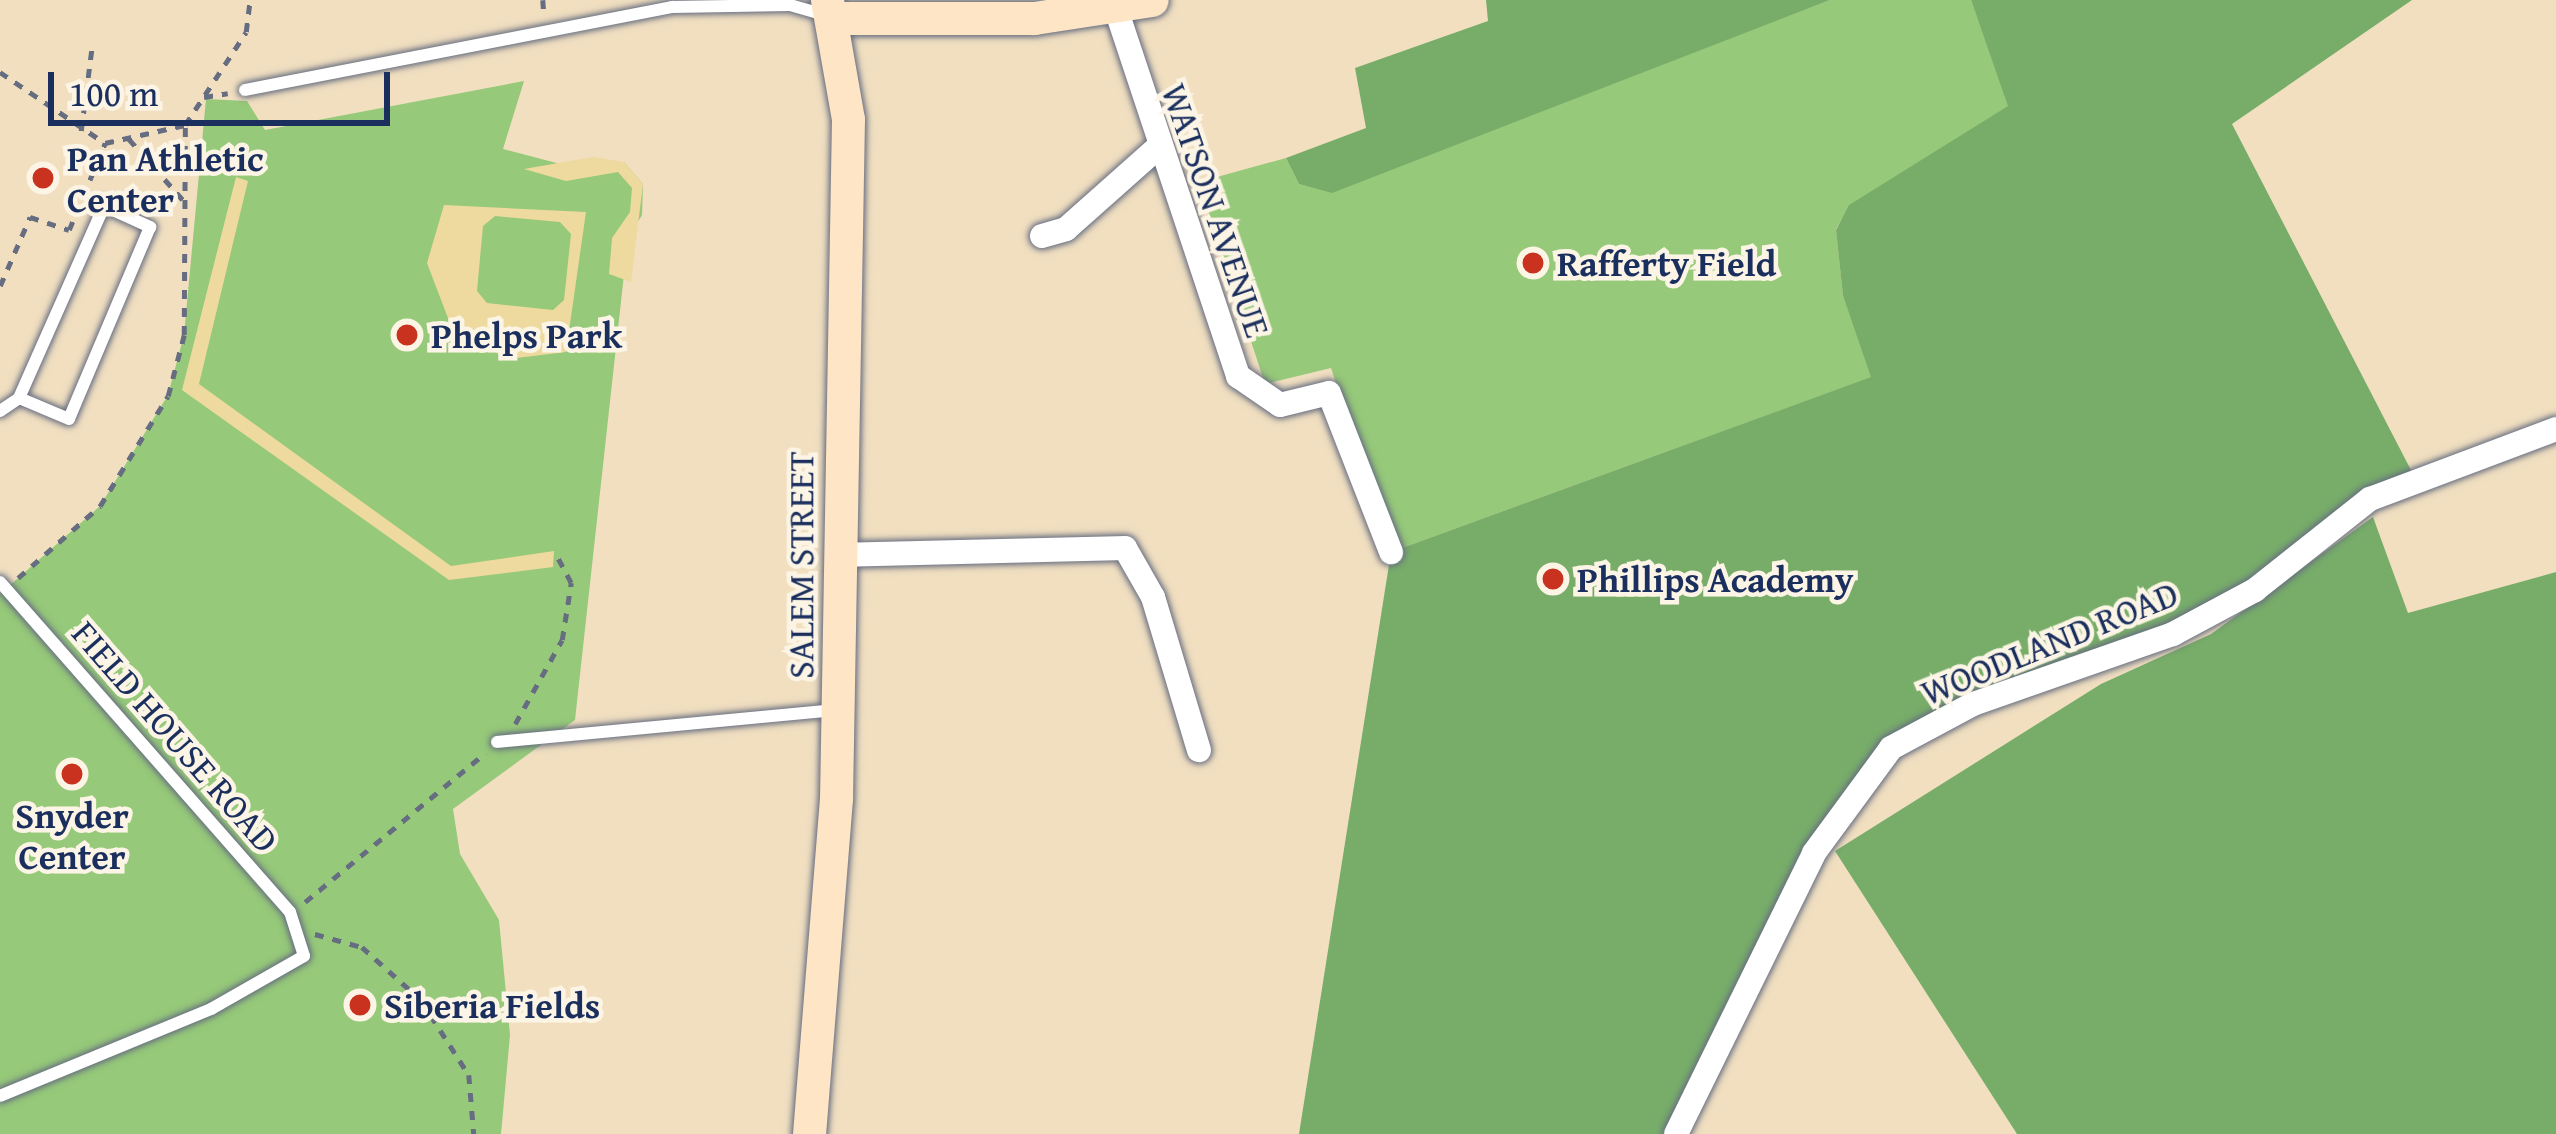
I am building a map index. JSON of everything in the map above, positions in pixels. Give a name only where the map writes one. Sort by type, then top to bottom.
[{"type":"street","points":[[833,9],[898,25],[1136,3]]},
{"type":"street","name":"WATSON AVENUE","points":[[1136,3],[1156,149],[1238,376],[1280,405],[1329,393],[1391,552]]},
{"type":"street","name":"SALEM STREET","points":[[809,1134],[838,710],[837,555],[848,119],[833,9]]},
{"type":"street","points":[[1042,236],[1066,230],[1156,149]]},
{"type":"street","name":"WOODLAND ROAD","points":[[1676,1134],[1814,854],[1891,748],[1973,704],[2174,634],[2255,590],[2370,499],[2556,429]]},
{"type":"street","points":[[837,555],[1125,548],[1153,597],[1199,749]]},
{"type":"lane","points":[[245,90],[672,7],[833,9]]},
{"type":"lane","points":[[0,410],[19,398],[104,206],[150,227],[69,419],[19,398]]},
{"type":"lane","name":"FIELD HOUSE ROAD","points":[[3,585],[303,932]]},
{"type":"lane","points":[[497,742],[838,710]]},
{"type":"lane","points":[[0,1096],[273,980],[304,956],[303,932]]},
{"type":"path","points":[[3,585],[100,506],[168,395],[184,335],[185,125],[246,32],[250,0]]},
{"type":"path","points":[[81,131],[92,46]]},
{"type":"path","points":[[0,72],[81,131],[105,142],[185,125]]},
{"type":"path","points":[[204,97],[245,90]]},
{"type":"path","points":[[129,139],[185,202]]},
{"type":"path","points":[[0,286],[30,217],[69,230],[105,142]]},
{"type":"path","points":[[290,912],[497,742],[535,704],[562,640],[571,583],[557,556]]},
{"type":"path","points":[[303,932],[362,947],[422,1000],[469,1075],[474,1134]]},
{"type":"green space","points":[[1486,0],[1830,0],[1332,193],[1299,184],[1286,158],[1366,128],[1355,68],[1488,21]]},
{"type":"green space","name":"Rafferty Field","points":[[1830,0],[1971,0],[2009,106],[1850,205],[1836,229],[1843,296],[1872,377],[1391,552],[1331,368],[1265,384],[1199,182],[1286,158],[1299,184],[1332,192]]},
{"type":"green space","points":[[1971,0],[2412,0],[2232,124],[2414,476],[2198,622],[1891,748],[1842,805],[1676,1134],[1299,1134],[1391,552],[1871,377],[1843,296],[1836,230],[1849,205],[2008,106]]},
{"type":"green space","points":[[524,81],[503,149],[568,166],[624,162],[643,184],[642,215],[628,238],[575,720],[453,809],[460,854],[499,920],[510,1035],[501,1134],[0,1134],[0,594],[100,506],[168,395],[184,335],[206,99],[247,101],[265,130]]},
{"type":"green space","points":[[2373,517],[2408,613],[2556,572],[2556,1134],[2017,1134],[1835,851],[2101,684],[2211,634]]},
{"type":"sand","points":[[593,157],[624,162],[643,184],[631,282],[609,274],[612,238],[630,212],[632,188],[618,172],[566,181],[524,169]]},
{"type":"sand","points":[[236,177],[248,181],[199,384],[451,566],[554,551],[553,567],[449,580],[182,390]]},
{"type":"sand","points":[[444,205],[586,212],[566,352],[507,359],[451,326],[427,263]],"holes":[[[495,216],[560,222],[571,234],[564,300],[553,310],[487,303],[477,291],[483,226]]]},
{"type":"place","name":"Pan Athletic Center","points":[[43,178]]},
{"type":"place","name":"Rafferty Field","points":[[1533,263]]},
{"type":"place","name":"Phelps Park","points":[[407,335]]},
{"type":"place","name":"Phillips Academy","points":[[1553,579]]},
{"type":"place","name":"Snyder Center","points":[[72,774]]},
{"type":"place","name":"Siberia Fields","points":[[360,1005]]}]
